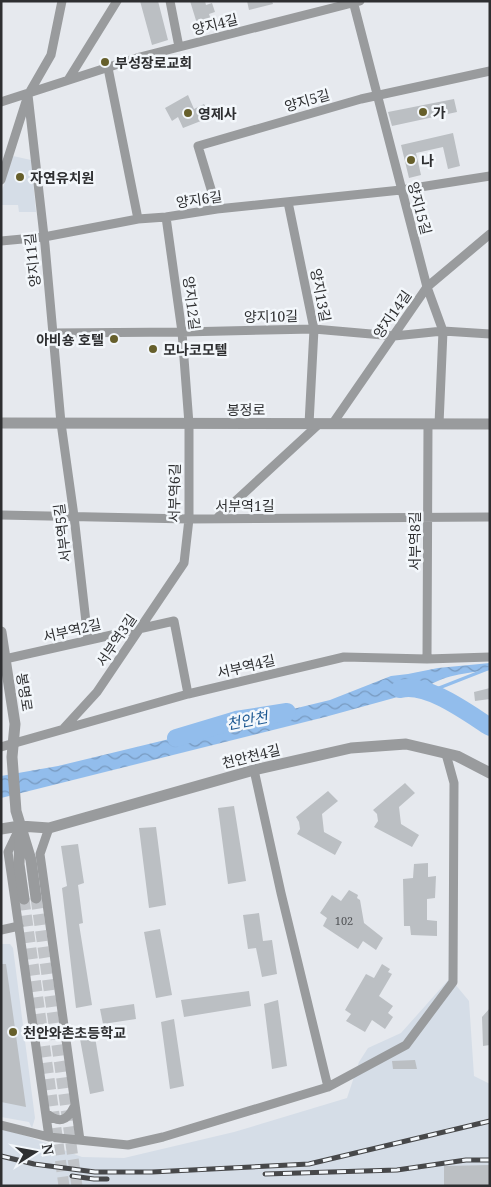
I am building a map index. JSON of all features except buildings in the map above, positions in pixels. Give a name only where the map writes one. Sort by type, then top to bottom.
[{"type":"street","points":[[1,180],[28,95],[51,55],[62,1]]},
{"type":"street","points":[[68,80],[117,1]]},
{"type":"street","points":[[170,1],[179,47]]},
{"type":"street","name":"양지4길","points":[[1,102],[28,95],[140,57],[355,2]]},
{"type":"street","name":"양지15길","points":[[355,2],[377,96],[427,288],[443,331],[433,424]]},
{"type":"street","points":[[108,68],[138,219]]},
{"type":"street","name":"양지5길","points":[[217,209],[198,146],[377,96],[490,71]]},
{"type":"street","name":"양지11길","points":[[28,95],[44,237],[61,423]]},
{"type":"street","name":"양지6길","points":[[1,241],[44,237],[138,219],[401,190],[490,176]]},
{"type":"street","name":"양지13길","points":[[288,202],[314,329],[314,424]]},
{"type":"street","name":"양지12길","points":[[166,217],[182,332],[188,424]]},
{"type":"street","name":"양지14길","points":[[333,423],[427,288],[490,234]]},
{"type":"street","name":"양지10길","points":[[53,333],[314,329],[394,336],[443,331],[490,334]]},
{"type":"street","name":"봉정로","points":[[1,423],[490,424]]},
{"type":"street","name":"서부역5길","points":[[61,423],[88,640]]},
{"type":"street","name":"서부역6길","points":[[184,563],[189,519],[188,424]]},
{"type":"street","points":[[216,519],[314,424]]},
{"type":"street","name":"서부역8길","points":[[427,659],[428,518],[433,424]]},
{"type":"street","name":"서부역1길","points":[[1,515],[189,519],[490,517]]},
{"type":"street","name":"서부역3길","points":[[64,728],[97,692],[184,563]]},
{"type":"street","name":"서부역2길","points":[[5,659],[174,621],[188,694]]},
{"type":"street","name":"봉명로","points":[[1,632],[15,724],[12,757],[16,811],[31,860],[30,898]]},
{"type":"street","name":"서부역4길","points":[[1,747],[188,694],[344,657],[427,659],[490,657]]},
{"type":"street","name":"천안천4길","points":[[1,829],[20,826],[50,828],[254,770],[351,748],[406,744],[457,756],[490,773]]},
{"type":"street","points":[[1,1125],[49,1137],[128,1145],[138,1144],[328,1087],[406,1045],[453,982],[454,783],[446,754]]},
{"type":"street","points":[[254,770],[281,893],[328,1087]]},
{"type":"street","points":[[20,826],[8,852],[49,1137]]},
{"type":"street","points":[[50,828],[40,854],[80,1140]]},
{"type":"street","points":[[1,930],[19,926]]},
{"type":"street","points":[[46,1113],[56,1120],[64,1120],[69,1117],[74,1107]]},
{"type":"shaded area","name":"자연유치원","points":[[13,156],[31,160],[36,212],[19,212],[18,205],[1,205],[1,194]]},
{"type":"shaded area","name":"천안와촌초등학교","points":[[1,944],[10,944],[13,948],[35,1118],[32,1128],[29,1122],[1,1117]]},
{"type":"shaded area","points":[[450,978],[469,1001],[474,1076],[490,1084],[490,1186],[1,1186],[1,1129],[27,1136],[82,1157],[124,1158],[234,1132],[347,1098],[359,1062],[368,1048],[401,1033]]},
{"type":"water","points":[[490,663],[490,670],[446,678],[423,690],[325,717],[1,798],[1,776],[58,766],[330,700],[391,676],[438,668]]},
{"type":"waterway","points":[[424,688],[439,688],[490,668]]},
{"type":"waterway","name":"천안천","points":[[400,689],[411,688],[435,694],[490,727]]},
{"type":"waterway","name":"천안천","points":[[176,738],[236,720],[287,712]]},
{"type":"tunnel","points":[[36,898],[77,1186]]},
{"type":"tunnel","points":[[24,899],[64,1186]]},
{"type":"railway","points":[[1,1156],[34,1164],[95,1172],[152,1172],[309,1164],[490,1121]]},
{"type":"railway","points":[[265,1174],[397,1170],[466,1160],[490,1160]]},
{"type":"railway","points":[[72,1176],[107,1179]]},
{"type":"place","name":"부성장로교회","points":[[105,62]]},
{"type":"place","name":"가","points":[[423,112]]},
{"type":"place","name":"영제사","points":[[188,113]]},
{"type":"place","name":"나","points":[[411,160]]},
{"type":"place","name":"자연유치원","points":[[20,177]]},
{"type":"place","name":"아비숑 호텔","points":[[114,339]]},
{"type":"place","name":"모나코모텔","points":[[153,349]]},
{"type":"place","name":"천안와촌초등학교","points":[[13,1032]]}]
